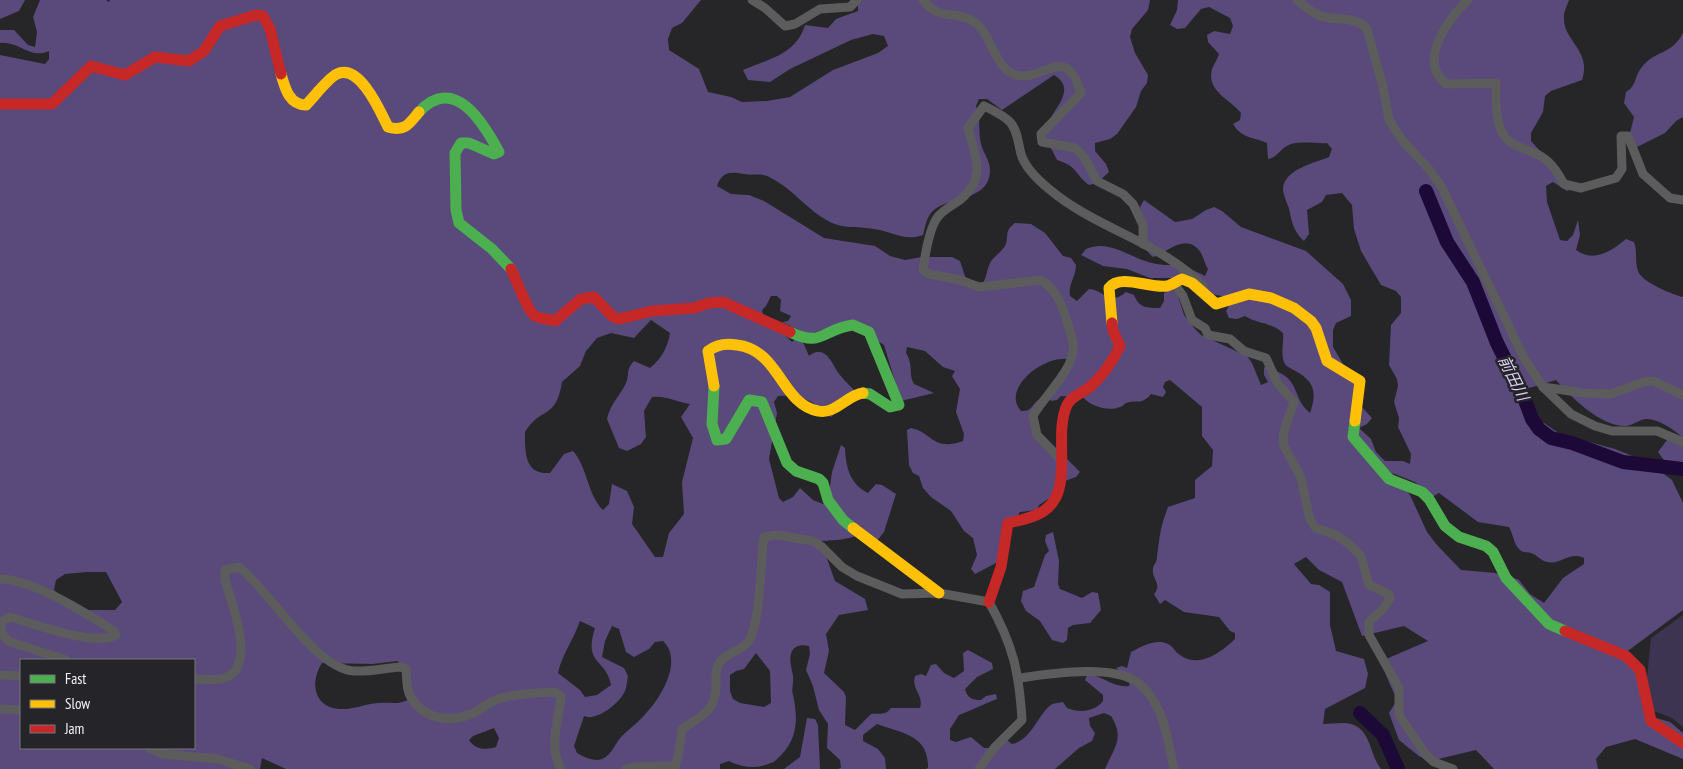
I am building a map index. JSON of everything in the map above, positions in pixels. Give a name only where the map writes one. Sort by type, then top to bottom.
[{"type":"street","points":[[752,0],[765,8],[785,26],[795,24],[820,9],[850,7],[856,0]]},
{"type":"street","points":[[923,0],[933,12],[962,17],[979,26],[1000,62],[1014,74],[1026,75],[1054,66],[1061,66],[1072,72],[1081,93],[1041,134],[1042,142],[1075,148],[1084,157],[1097,181],[1123,194],[1128,199],[1143,225],[1143,244]]},
{"type":"street","points":[[1297,0],[1321,16],[1351,21],[1364,25],[1367,29],[1390,120],[1402,140],[1428,168],[1441,186],[1525,360],[1543,387],[1571,414],[1595,426],[1612,431],[1657,431],[1683,442]]},
{"type":"street","points":[[1468,0],[1443,34],[1435,50],[1435,70],[1440,79],[1446,84],[1496,83],[1498,120],[1506,139],[1514,146],[1541,156],[1554,167],[1564,184],[1581,188],[1616,178],[1622,169],[1621,136],[1628,136],[1644,174],[1670,198],[1683,200]]},
{"type":"street","points":[[0,104],[52,104],[91,66],[101,67],[125,75],[155,57],[189,61],[204,50],[220,26],[256,15],[263,16],[270,29],[284,84],[291,100],[298,105],[306,105],[337,74],[344,71],[353,73],[364,84],[388,127],[393,130],[406,128],[428,104],[437,98],[449,98],[467,107],[487,130],[499,152],[494,154],[469,143],[461,144],[455,154],[456,210],[459,223],[492,248],[510,268],[522,290],[528,310],[535,316],[555,321],[581,299],[587,297],[594,297],[612,316],[620,319],[652,311],[694,308],[709,303],[723,302],[749,312],[805,339],[813,340],[848,324],[861,325],[869,332],[899,405],[895,407],[888,406],[868,393],[856,394],[835,408],[818,411],[801,404],[763,354],[738,343],[716,344],[708,350],[715,393],[712,423],[714,435],[717,440],[726,439],[749,400],[762,402],[787,463],[796,471],[819,479],[823,483],[828,500],[843,520],[938,592]]},
{"type":"street","points":[[1062,462],[1037,435],[1033,416],[1041,402],[1068,367],[1073,354],[1073,344],[1057,295],[1049,285],[1041,280],[979,288],[960,280],[929,274],[923,270],[928,243],[938,216],[962,198],[972,188],[977,178],[977,162],[968,128],[984,106],[1009,121],[1016,131],[1021,156],[1027,167],[1047,188],[1076,209],[1103,225],[1143,244],[1190,272],[1220,303]]},
{"type":"street","points":[[978,769],[1022,720],[1019,678],[1010,644],[989,602],[1001,567],[1008,523],[1027,520],[1041,513],[1059,495],[1062,482],[1061,420],[1070,400],[1092,386],[1113,360],[1120,346],[1113,331],[1109,288],[1112,284],[1122,281],[1152,287],[1175,285],[1178,281],[1186,280],[1213,303],[1220,303],[1242,294],[1250,294],[1284,303],[1310,317],[1317,328],[1320,348],[1327,361],[1354,375],[1360,381],[1353,437],[1389,479],[1422,492],[1429,499],[1445,526],[1459,537],[1486,546],[1493,552],[1506,578],[1549,624],[1626,656],[1640,670],[1651,721],[1683,743]]},
{"type":"street","points":[[1175,285],[1192,320],[1205,328],[1208,335],[1230,339],[1244,351],[1266,358],[1278,384],[1294,402],[1284,431],[1283,444],[1301,478],[1310,520],[1316,528],[1336,535],[1349,544],[1361,556],[1369,585],[1389,594],[1390,598],[1383,609],[1369,622],[1369,635],[1399,688],[1400,715],[1426,755],[1434,762],[1453,769]]},
{"type":"street","points":[[1543,387],[1584,393],[1611,394],[1643,382],[1653,381],[1683,395]]},
{"type":"street","points":[[626,769],[675,766],[682,728],[712,709],[715,702],[718,665],[727,655],[747,644],[753,632],[758,606],[764,537],[778,535],[813,541],[821,546],[842,567],[857,576],[902,594],[938,592],[989,602]]},
{"type":"street","points":[[195,679],[222,679],[231,675],[242,656],[242,641],[225,580],[225,570],[240,567],[252,577],[294,628],[330,662],[336,666],[353,671],[400,667],[406,669],[407,687],[412,699],[428,714],[438,719],[456,719],[471,714],[499,699],[555,692],[561,696],[555,749],[557,762],[561,769]]},
{"type":"street","points":[[0,580],[14,579],[31,585],[114,631],[116,635],[110,638],[98,639],[10,617],[1,622],[1,632],[8,641],[63,659]]},
{"type":"street","points":[[1019,678],[1055,673],[1096,673],[1114,675],[1137,682],[1150,696],[1160,713],[1174,769]]},
{"type":"street","points":[[0,675],[20,676]]},
{"type":"street","points":[[0,709],[20,710]]},
{"type":"street","points":[[151,749],[163,754],[218,759],[250,769]]},
{"type":"shaded area","points":[[0,0],[25,0],[19,11],[0,19]]},
{"type":"shaded area","points":[[40,0],[106,0],[109,2],[110,0],[701,0],[682,23],[672,28],[668,39],[669,50],[699,69],[708,92],[731,97],[742,102],[767,101],[790,97],[833,70],[878,53],[888,46],[884,36],[873,34],[851,40],[790,69],[770,82],[748,80],[743,70],[788,50],[801,35],[805,25],[828,28],[836,19],[858,11],[858,0],[1150,0],[1148,10],[1132,29],[1130,37],[1135,53],[1148,75],[1147,83],[1141,91],[1136,107],[1117,134],[1110,139],[1095,143],[1095,151],[1106,164],[1109,172],[1097,183],[1089,185],[1073,168],[1057,160],[1050,146],[1043,143],[1047,125],[1064,92],[1061,80],[1054,75],[1002,110],[987,99],[979,99],[976,106],[981,144],[990,166],[988,181],[983,188],[975,193],[938,207],[931,213],[923,235],[904,237],[880,230],[842,226],[832,223],[815,212],[784,186],[764,175],[728,174],[724,175],[717,186],[731,194],[749,195],[764,201],[824,238],[875,246],[890,256],[905,260],[922,257],[952,257],[960,261],[968,285],[975,290],[984,282],[992,260],[1005,247],[1009,229],[1015,223],[1031,224],[1045,233],[1063,256],[1071,258],[1076,265],[1070,296],[1077,301],[1089,289],[1111,298],[1126,292],[1134,295],[1141,305],[1160,308],[1164,301],[1164,293],[1172,289],[1178,296],[1184,315],[1201,335],[1247,356],[1261,385],[1268,382],[1264,375],[1264,367],[1285,376],[1291,381],[1300,400],[1310,413],[1314,395],[1312,386],[1305,377],[1285,364],[1282,353],[1283,333],[1279,329],[1245,316],[1237,319],[1229,318],[1226,311],[1230,304],[1227,297],[1211,294],[1182,278],[1150,278],[1127,269],[1103,266],[1081,255],[1086,249],[1104,246],[1147,262],[1185,267],[1205,276],[1208,269],[1202,255],[1191,244],[1180,244],[1153,257],[1144,246],[1140,207],[1144,200],[1175,222],[1192,219],[1214,207],[1222,211],[1241,227],[1306,251],[1343,284],[1351,300],[1351,316],[1336,323],[1333,330],[1333,347],[1353,381],[1360,405],[1372,418],[1367,424],[1359,428],[1371,439],[1376,452],[1385,461],[1403,461],[1410,464],[1411,454],[1398,427],[1399,418],[1394,402],[1398,386],[1397,379],[1389,365],[1391,325],[1401,313],[1401,297],[1396,291],[1381,285],[1361,251],[1354,229],[1352,205],[1342,193],[1326,195],[1322,202],[1307,210],[1309,234],[1304,241],[1294,228],[1283,190],[1284,183],[1288,177],[1301,168],[1329,157],[1332,149],[1327,143],[1295,143],[1268,159],[1267,143],[1240,132],[1233,124],[1240,120],[1241,113],[1220,94],[1212,83],[1212,69],[1219,54],[1208,42],[1207,35],[1214,31],[1230,34],[1233,26],[1230,18],[1209,7],[1201,9],[1185,28],[1177,29],[1170,25],[1177,10],[1178,0],[1569,0],[1564,14],[1565,27],[1581,54],[1584,70],[1582,80],[1551,91],[1545,96],[1543,112],[1531,133],[1531,141],[1574,188],[1567,191],[1553,182],[1546,186],[1547,202],[1560,240],[1567,241],[1573,235],[1578,220],[1580,235],[1576,250],[1582,254],[1602,254],[1615,248],[1626,239],[1634,242],[1636,261],[1642,277],[1659,288],[1683,297],[1683,471],[1666,463],[1658,452],[1667,440],[1681,436],[1670,428],[1651,419],[1625,426],[1615,425],[1596,416],[1578,402],[1556,380],[1529,388],[1527,402],[1534,416],[1560,434],[1615,449],[1647,462],[1672,480],[1683,503],[1683,610],[1625,653],[1638,665],[1649,716],[1670,722],[1683,733],[1683,759],[1635,739],[1606,747],[1596,759],[1598,769],[1494,769],[1476,750],[1434,760],[1420,757],[1399,740],[1389,713],[1397,700],[1385,673],[1386,659],[1428,641],[1404,626],[1362,636],[1342,582],[1319,570],[1306,557],[1294,564],[1311,584],[1319,585],[1330,592],[1330,625],[1336,651],[1364,659],[1368,674],[1365,688],[1325,709],[1323,724],[1348,723],[1358,727],[1363,731],[1381,769],[1105,769],[1115,749],[1118,737],[1111,716],[1104,713],[1089,718],[1090,726],[1095,733],[1092,741],[1079,748],[1055,769],[926,769],[928,768],[927,757],[924,748],[918,742],[904,733],[877,724],[863,735],[863,741],[878,749],[885,758],[886,769],[838,769],[841,768],[840,760],[827,748],[828,724],[819,710],[813,686],[806,670],[810,654],[809,646],[804,645],[794,649],[790,657],[793,679],[792,693],[796,714],[792,739],[775,761],[758,767],[741,766],[729,761],[720,764],[720,769],[286,769],[262,758],[260,769],[0,769],[0,55],[45,64],[49,59],[49,51],[36,53],[13,44],[0,43],[0,30],[14,30],[28,45],[35,47],[37,32],[33,17]],"holes":[[[771,296],[777,296],[781,300],[780,311],[791,316],[788,321],[782,322],[808,334],[839,326],[861,330],[884,345],[901,401],[934,393],[914,384],[911,376],[910,362],[906,353],[907,347],[925,351],[943,367],[955,371],[952,376],[960,389],[956,412],[964,434],[963,441],[953,444],[939,443],[924,433],[911,428],[907,430],[909,465],[913,473],[919,476],[923,488],[931,497],[951,511],[964,531],[973,538],[977,555],[971,569],[975,574],[996,563],[1013,522],[1020,512],[1037,510],[1039,505],[1054,495],[1065,481],[1076,477],[1080,472],[1040,432],[1037,416],[1041,405],[1038,400],[1029,410],[1024,411],[1021,411],[1016,401],[1017,391],[1022,381],[1031,372],[1053,360],[1065,359],[1075,361],[1048,395],[1051,401],[1057,400],[1061,396],[1083,397],[1095,405],[1110,409],[1121,407],[1126,403],[1142,401],[1151,394],[1163,397],[1166,392],[1163,387],[1165,382],[1170,380],[1202,407],[1202,436],[1213,450],[1212,466],[1195,480],[1195,498],[1168,507],[1163,521],[1157,560],[1153,568],[1157,584],[1154,594],[1160,604],[1165,600],[1184,612],[1219,617],[1230,631],[1235,633],[1235,639],[1217,653],[1202,660],[1188,659],[1164,642],[1154,642],[1139,647],[1131,652],[1127,668],[1122,666],[1116,668],[1130,681],[1129,686],[1118,685],[1092,675],[1087,675],[1085,680],[1103,695],[1103,701],[1099,705],[1091,709],[1077,711],[1067,708],[1063,702],[1052,704],[1042,714],[1025,738],[1012,744],[1004,738],[990,748],[984,748],[971,737],[956,742],[950,740],[950,729],[959,715],[997,699],[996,694],[986,696],[981,700],[973,699],[967,695],[965,689],[977,677],[993,669],[992,663],[968,650],[963,653],[964,671],[954,678],[944,673],[936,664],[931,665],[926,676],[921,674],[915,676],[914,681],[921,703],[920,708],[891,708],[884,713],[871,714],[855,730],[845,725],[846,697],[844,692],[824,673],[829,651],[826,634],[839,615],[868,610],[865,599],[835,581],[826,556],[820,551],[818,546],[821,541],[846,539],[861,534],[876,542],[884,532],[896,494],[882,485],[876,484],[868,493],[857,485],[850,475],[846,462],[845,448],[841,445],[832,472],[828,501],[823,504],[813,500],[800,488],[793,497],[783,502],[779,498],[769,459],[777,413],[774,402],[778,396],[803,398],[812,402],[831,417],[849,401],[866,398],[864,393],[854,390],[838,373],[826,355],[819,352],[809,356],[802,340],[796,339],[792,342],[763,315],[762,310]],[[651,320],[670,333],[668,343],[663,352],[650,368],[634,361],[631,364],[626,383],[610,409],[607,419],[619,448],[627,451],[641,444],[646,437],[644,411],[652,397],[666,398],[690,404],[681,417],[693,438],[682,482],[684,514],[669,533],[663,557],[655,557],[632,524],[634,507],[627,491],[612,484],[609,504],[603,510],[598,504],[582,465],[573,451],[564,454],[550,473],[541,473],[531,466],[525,447],[525,432],[531,424],[552,408],[556,402],[562,382],[580,366],[586,351],[597,338],[611,333],[634,338]],[[1392,473],[1415,482],[1432,497],[1439,493],[1478,522],[1509,527],[1516,544],[1522,551],[1531,553],[1547,562],[1557,562],[1569,557],[1579,556],[1584,558],[1584,564],[1563,578],[1544,603],[1530,594],[1519,580],[1495,573],[1461,570],[1427,532],[1410,495]],[[106,572],[122,602],[115,610],[75,610],[54,590],[56,580],[65,574]],[[580,621],[595,628],[592,640],[593,655],[605,670],[611,685],[597,695],[585,697],[580,690],[558,673],[562,659]],[[612,626],[619,629],[626,652],[634,657],[649,649],[655,642],[663,641],[669,649],[671,668],[664,688],[653,705],[622,736],[608,755],[596,760],[577,753],[574,746],[584,716],[589,717],[601,714],[613,706],[625,691],[628,676],[624,668],[602,657],[605,641]],[[756,653],[770,671],[771,703],[764,707],[740,703],[733,699],[730,691],[730,675],[744,669]],[[398,661],[411,690],[408,700],[397,703],[382,703],[339,709],[324,704],[319,698],[315,685],[318,670],[322,663],[372,664]],[[494,728],[499,738],[496,747],[485,749],[474,746],[469,740],[473,736]]]},
{"type":"shaded area","points":[[1683,33],[1683,117],[1676,121],[1665,133],[1635,148],[1630,133],[1634,117],[1624,103],[1626,92],[1632,87],[1639,70],[1652,58],[1674,45]]},
{"type":"shaded area","points":[[1053,532],[1059,561],[1058,584],[1060,589],[1082,598],[1092,592],[1098,593],[1101,610],[1090,623],[1073,625],[1068,628],[1067,640],[1063,643],[1052,640],[1040,621],[1026,611],[1021,601],[1023,591],[1034,587],[1045,555],[1049,551],[1045,541],[1046,535]]},
{"type":"shaded area","points":[[1683,615],[1683,727],[1672,718],[1654,711],[1647,678],[1651,638]]},
{"type":"shaded area","points":[[807,718],[815,719],[818,725],[820,769],[784,769],[800,757]]},
{"type":"waterway","name":"前田川","points":[[1426,191],[1447,242],[1473,282],[1497,343],[1523,395],[1532,419],[1539,429],[1551,438],[1572,443],[1623,462],[1683,469]]},
{"type":"waterway","points":[[1360,713],[1383,735],[1398,769]]},
{"type":"traffic: fast","points":[[419,112],[432,102],[444,98],[455,100],[466,106],[485,128],[499,152],[494,154],[469,143],[461,143],[455,153],[456,210],[459,223],[492,249],[511,269]]},
{"type":"traffic: fast","points":[[790,332],[809,338],[816,338],[853,325],[869,332],[899,405],[890,407],[870,394],[863,393]]},
{"type":"traffic: fast","points":[[714,386],[712,424],[717,440],[726,439],[749,400],[762,402],[787,463],[796,471],[819,479],[823,483],[828,500],[843,520],[853,528]]},
{"type":"traffic: fast","points":[[1355,421],[1353,437],[1389,479],[1422,492],[1429,499],[1445,526],[1459,537],[1486,546],[1493,552],[1506,578],[1549,624],[1565,631]]},
{"type":"traffic: slow","points":[[281,74],[289,95],[295,102],[300,104],[306,105],[333,76],[346,73],[354,76],[361,82],[375,101],[388,127],[403,128],[419,112]]},
{"type":"traffic: slow","points":[[1112,323],[1109,288],[1120,282],[1160,286],[1169,285],[1182,279],[1192,283],[1216,304],[1249,294],[1271,298],[1294,308],[1311,321],[1316,328],[1327,361],[1360,381],[1355,421]]},
{"type":"traffic: slow","points":[[714,386],[708,351],[718,345],[729,344],[751,349],[763,356],[796,398],[806,406],[818,411],[830,410],[863,393]]},
{"type":"traffic: slow","points":[[853,528],[939,593]]},
{"type":"traffic: jam","points":[[0,104],[52,104],[91,66],[125,75],[155,57],[189,61],[204,51],[220,26],[256,15],[263,16],[270,29],[281,74]]},
{"type":"traffic: jam","points":[[511,269],[532,313],[535,316],[555,321],[581,299],[594,297],[612,316],[619,319],[652,311],[694,308],[709,303],[723,302],[790,332]]},
{"type":"traffic: jam","points":[[989,602],[1001,567],[1008,523],[1034,516],[1048,508],[1056,496],[1062,467],[1063,419],[1067,405],[1071,399],[1095,382],[1117,352],[1120,346],[1113,331],[1112,323]]},
{"type":"traffic: jam","points":[[1565,631],[1626,656],[1640,670],[1651,721],[1683,743]]}]
